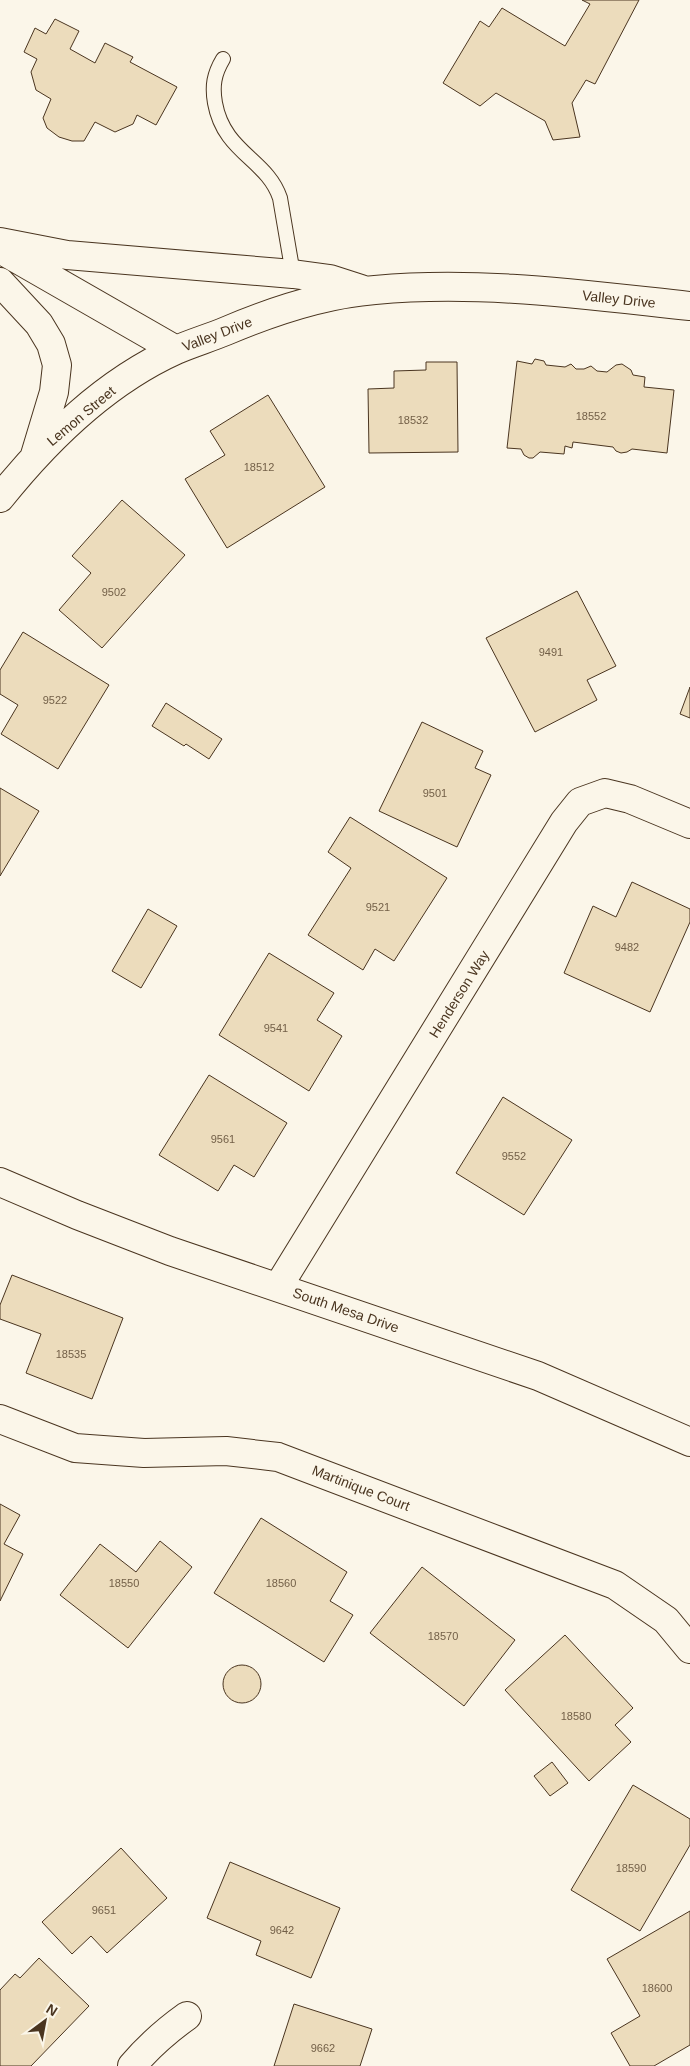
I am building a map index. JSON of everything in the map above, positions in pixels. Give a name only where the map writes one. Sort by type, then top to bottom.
[{"type":"street","name":"Valley Drive","points":[[0,242],[67,254],[293,274],[330,279],[367,290]]},
{"type":"street","name":"Valley Drive","points":[[0,250],[176,350],[302,303],[367,290],[440,287],[507,289],[690,306]]},
{"type":"street","points":[[0,282],[39,324],[52,344],[57,365],[54,392],[35,456]]},
{"type":"street","name":"Lemon Street","points":[[0,498],[35,456],[67,424],[120,383],[176,350]]},
{"type":"street","name":"Henderson Way","points":[[278,1287],[564,822],[580,802],[605,793],[630,799],[690,824]]},
{"type":"street","name":"South Mesa Drive","points":[[0,1182],[77,1215],[170,1251],[538,1376],[690,1442]]},
{"type":"street","name":"Martinique Court","points":[[0,1419],[75,1448],[144,1454],[226,1451],[278,1457],[616,1584],[666,1620],[690,1649]]},
{"type":"street","points":[[132,2066],[168,2030],[187,2016]]},
{"type":"lane","points":[[223,58],[213,81],[215,104],[219,120],[235,146],[276,187],[280,198],[293,274]]},
{"type":"building","points":[[582,0],[639,0],[595,84],[586,80],[572,103],[580,137],[553,140],[545,121],[496,93],[480,106],[443,83],[480,21],[489,27],[502,8],[565,46],[590,4]]},
{"type":"building","points":[[55,19],[79,31],[70,49],[95,63],[105,43],[133,57],[130,62],[177,87],[156,125],[137,115],[133,124],[115,132],[95,122],[84,141],[72,141],[59,137],[47,128],[43,118],[51,99],[36,90],[31,72],[37,59],[24,52],[35,28],[46,34]]},
{"type":"building","points":[[535,359],[544,361],[546,365],[565,367],[571,364],[576,369],[584,369],[591,366],[597,371],[607,372],[616,365],[622,364],[631,370],[633,375],[645,377],[644,387],[674,390],[667,453],[632,449],[621,453],[613,447],[573,442],[572,448],[565,446],[564,454],[540,452],[533,458],[529,458],[524,455],[521,449],[507,448],[517,361],[532,364]]},
{"type":"building","points":[[426,362],[457,362],[458,452],[369,453],[368,389],[394,388],[394,371],[426,370]]},
{"type":"building","points":[[268,395],[325,487],[227,548],[185,479],[225,455],[210,431]]},
{"type":"building","points":[[122,500],[185,555],[102,648],[59,610],[91,573],[72,556]]},
{"type":"building","points":[[577,591],[616,666],[587,680],[597,700],[535,732],[486,638]]},
{"type":"building","points":[[23,632],[109,685],[58,769],[1,734],[18,705],[0,694],[0,670]]},
{"type":"building","points":[[690,687],[690,718],[680,714]]},
{"type":"building","points":[[166,703],[222,739],[209,759],[152,726]]},
{"type":"building","points":[[422,722],[483,751],[475,768],[491,775],[457,847],[379,811]]},
{"type":"building","points":[[0,788],[39,811],[0,876]]},
{"type":"building","points":[[350,817],[447,878],[394,961],[375,949],[363,970],[308,935],[351,868],[328,852]]},
{"type":"building","points":[[632,882],[690,909],[690,922],[650,1012],[564,973],[593,906],[616,917]]},
{"type":"building","points":[[148,909],[177,926],[141,988],[112,971]]},
{"type":"building","points":[[269,953],[334,993],[317,1020],[342,1036],[309,1091],[219,1035]]},
{"type":"building","points":[[209,1075],[287,1123],[254,1177],[234,1165],[218,1191],[159,1155]]},
{"type":"building","points":[[503,1097],[572,1140],[524,1215],[456,1173]]},
{"type":"building","points":[[12,1275],[123,1318],[92,1399],[26,1373],[41,1334],[0,1319],[0,1305]]},
{"type":"building","points":[[0,1504],[20,1515],[4,1544],[23,1554],[0,1601]]},
{"type":"building","points":[[261,1518],[347,1572],[330,1601],[353,1615],[324,1662],[214,1593]]},
{"type":"building","points":[[160,1541],[192,1567],[128,1648],[60,1595],[100,1544],[136,1572]]},
{"type":"building","points":[[422,1567],[515,1640],[464,1706],[370,1633]]},
{"type":"building","points":[[565,1635],[633,1708],[615,1725],[631,1742],[589,1781],[505,1690]]},
{"type":"building","points":[[242,1665],[255,1671],[261,1684],[255,1697],[242,1703],[229,1697],[223,1684],[229,1671]]},
{"type":"building","points":[[552,1762],[568,1783],[550,1796],[534,1776]]},
{"type":"building","points":[[633,1785],[690,1819],[690,1845],[640,1931],[571,1890]]},
{"type":"building","points":[[121,1848],[167,1898],[107,1953],[91,1936],[72,1954],[42,1922]]},
{"type":"building","points":[[230,1862],[340,1908],[311,1978],[256,1955],[261,1941],[207,1918]]},
{"type":"building","points":[[690,1911],[690,2045],[654,2066],[630,2066],[611,2033],[640,2016],[607,1959]]},
{"type":"building","points":[[39,1958],[89,2006],[31,2066],[0,2066],[0,1990],[15,1974],[20,1978]]},
{"type":"building","points":[[294,2004],[372,2029],[360,2066],[274,2066]]}]
